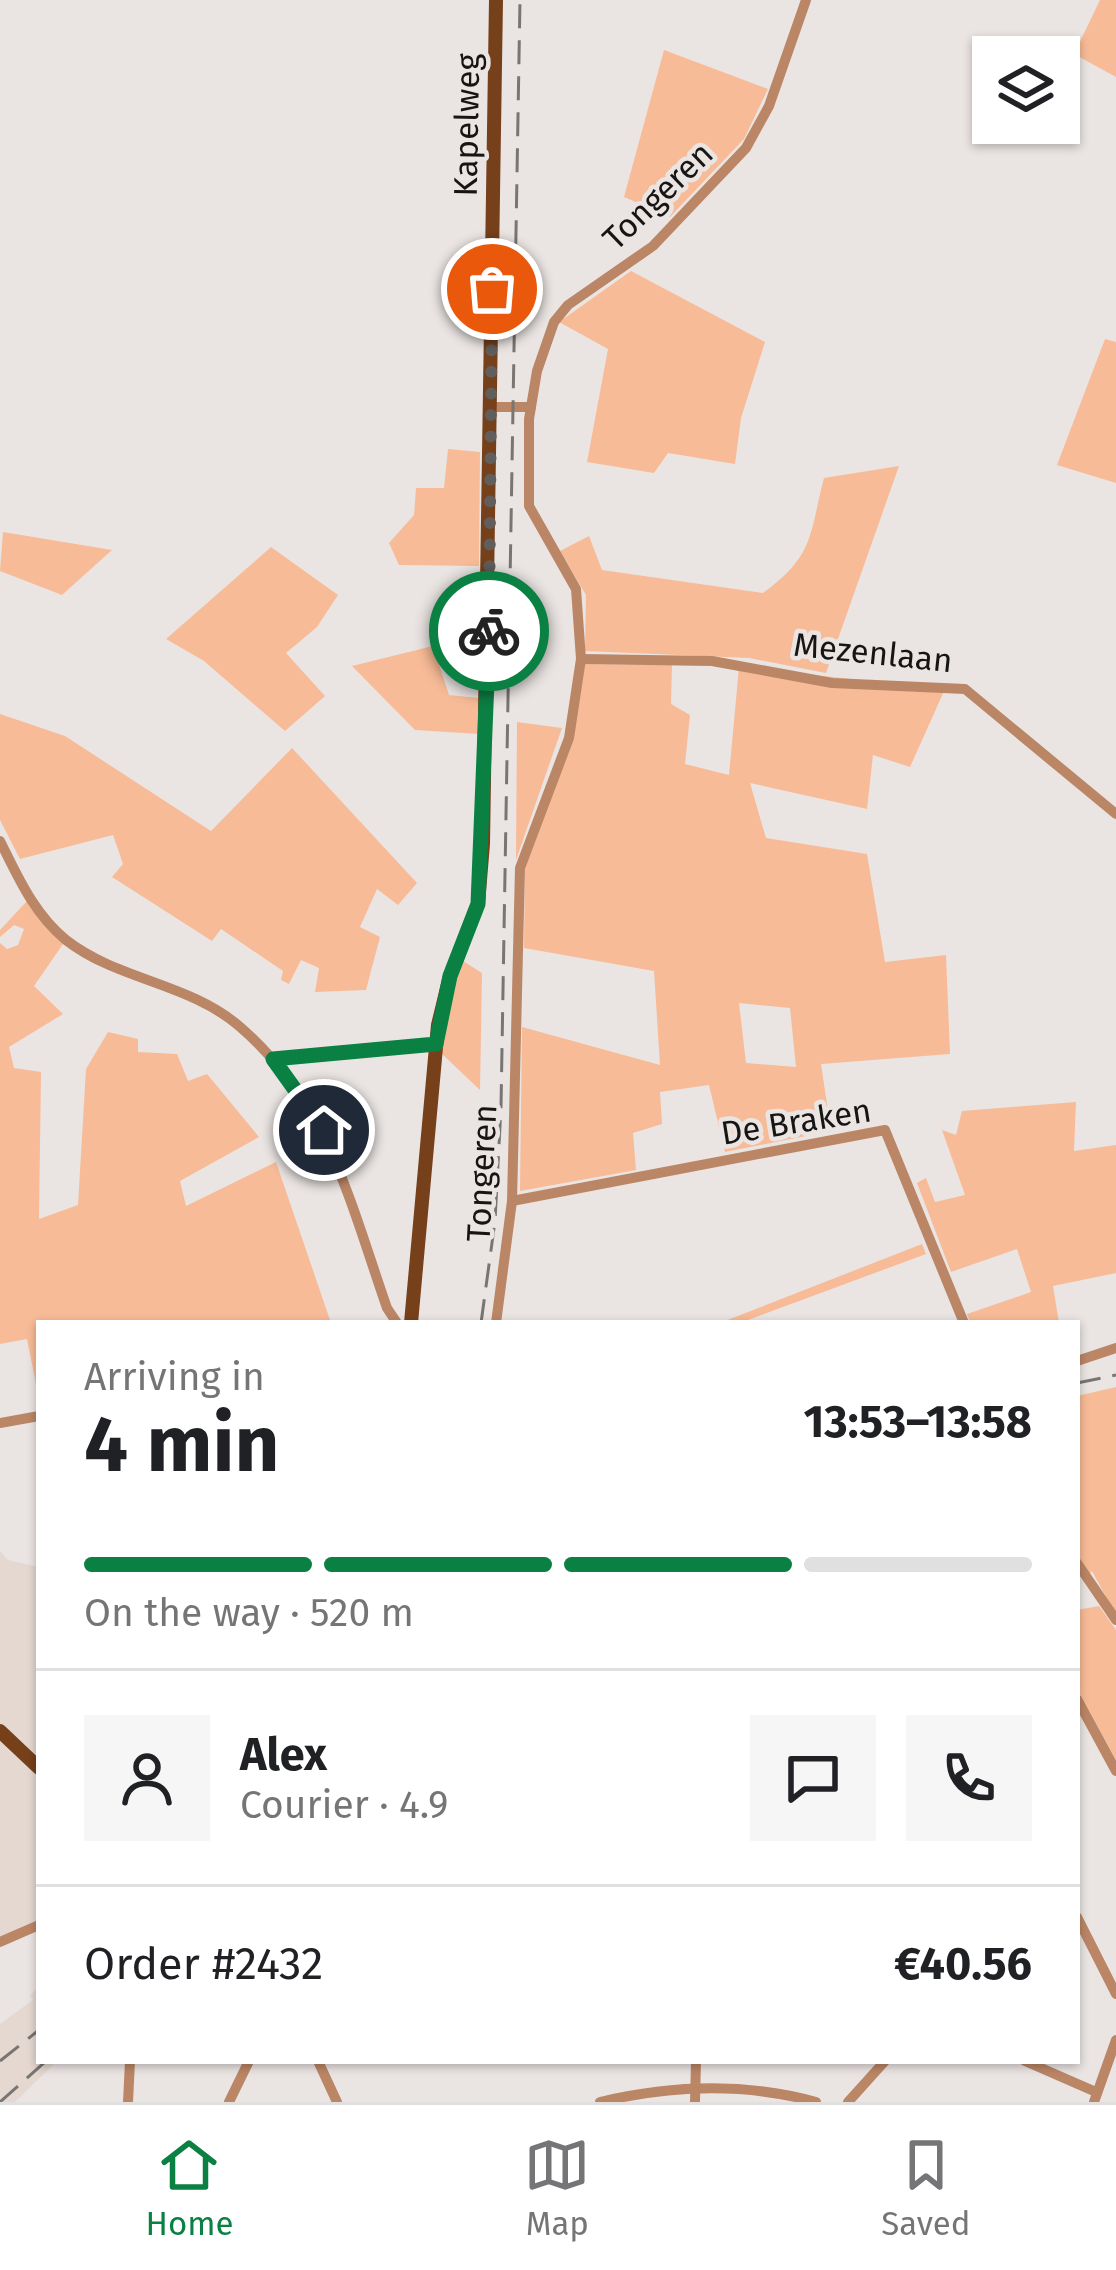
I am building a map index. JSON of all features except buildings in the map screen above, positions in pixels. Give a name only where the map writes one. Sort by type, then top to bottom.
[{"type":"main road","name":"Kapelweg","points":[[411,1320],[436,1044],[450,976],[480,891],[496,0]]},
{"type":"main road","points":[[0,1731],[36,1765]]},
{"type":"street","name":"Tongeren","points":[[496,1320],[512,1201],[520,868],[568,738],[581,658],[576,589],[530,506],[531,407],[544,347],[568,305],[653,246],[746,148],[769,106],[806,0]]},
{"type":"street","points":[[491,407],[531,407]]},
{"type":"street","name":"Mezenlaan","points":[[581,658],[712,661],[832,682],[965,689],[1116,814]]},
{"type":"street","points":[[0,841],[25,891],[64,938],[206,1003],[240,1026],[273,1059],[319,1118],[395,1320]]},
{"type":"street","points":[[273,1059],[436,1044]]},
{"type":"street","name":"De Braken","points":[[512,1201],[885,1130],[963,1320]]},
{"type":"street","points":[[1080,1359],[1116,1348]]},
{"type":"street","points":[[0,1423],[36,1417]]},
{"type":"street","points":[[1080,1567],[1116,1620]]},
{"type":"street","points":[[1080,1705],[1116,1771]]},
{"type":"street","points":[[1080,1923],[1116,1994]]},
{"type":"street","points":[[0,1942],[36,1926]]},
{"type":"street","points":[[1031,2064],[1095,2097],[1110,2070],[1116,2040]]},
{"type":"street","points":[[128,2102],[130,2064]]},
{"type":"street","points":[[229,2102],[247,2064]]},
{"type":"street","points":[[319,2064],[337,2102]]},
{"type":"street","points":[[695,2102],[696,2064]]},
{"type":"street","points":[[848,2102],[882,2064]]},
{"type":"street","points":[[599,2102],[695,2086],[816,2102]]},
{"type":"shaded area","points":[[1100,0],[1116,0],[1116,77],[1080,57],[1080,42]]},
{"type":"shaded area","points":[[664,50],[768,89],[744,139],[670,217],[624,197]]},
{"type":"shaded area","points":[[631,271],[765,342],[741,418],[735,464],[668,453],[654,473],[587,462],[608,349],[559,322]]},
{"type":"shaded area","points":[[1105,339],[1116,342],[1116,483],[1057,465]]},
{"type":"shaded area","points":[[448,449],[480,452],[479,566],[399,565],[389,543],[414,515],[416,488],[444,488]]},
{"type":"shaded area","points":[[899,466],[826,673],[749,658],[585,651],[586,595],[560,551],[589,536],[602,570],[763,593],[801,555],[824,478]]},
{"type":"shaded area","points":[[3,532],[112,550],[62,595],[0,571]]},
{"type":"shaded area","points":[[271,547],[338,595],[317,627],[286,653],[325,696],[285,731],[204,661],[166,639]]},
{"type":"shaded area","points":[[433,646],[449,695],[479,698],[479,734],[415,730],[352,666]]},
{"type":"shaded area","points":[[585,664],[672,665],[671,704],[690,715],[685,764],[729,775],[739,667],[945,689],[910,767],[873,755],[867,809],[750,783],[766,838],[867,854],[885,962],[946,955],[950,1054],[821,1064],[831,1131],[725,1152],[709,1085],[660,1092],[662,1124],[633,1133],[636,1170],[520,1191],[522,1027],[660,1065],[654,971],[524,948],[525,861],[571,746]],"holes":[[[739,1003],[790,1008],[796,1067],[746,1063]]]},
{"type":"shaded area","points":[[0,714],[65,736],[211,831],[292,748],[417,883],[398,905],[377,889],[360,927],[380,937],[366,990],[315,992],[319,968],[301,960],[289,984],[281,980],[283,971],[221,929],[212,941],[112,877],[123,864],[113,835],[20,859],[0,820]]},
{"type":"shaded area","points":[[517,722],[562,728],[516,860]]},
{"type":"shaded area","points":[[28,900],[63,944],[34,986],[63,1014],[9,1047],[14,1068],[41,1072],[39,1219],[78,1205],[86,1069],[108,1032],[138,1039],[138,1052],[177,1054],[188,1081],[207,1074],[259,1137],[180,1181],[186,1206],[276,1162],[330,1320],[36,1320],[36,1384],[27,1339],[0,1344],[0,943],[7,949],[18,945],[24,929],[14,925],[0,937],[0,930]]},
{"type":"shaded area","points":[[460,959],[482,973],[480,1090],[441,1053],[447,1000]]},
{"type":"shaded area","points":[[1076,1102],[1074,1151],[1116,1145],[1116,1273],[1053,1286],[1059,1320],[969,1320],[967,1314],[1031,1292],[1017,1249],[951,1272],[917,1183],[926,1178],[935,1202],[965,1195],[942,1130],[956,1135],[962,1111]]},
{"type":"shaded area","points":[[922,1244],[926,1254],[748,1320],[728,1320]]},
{"type":"shaded area","points":[[1116,1387],[1116,1615],[1092,1571],[1088,1576],[1080,1564],[1080,1395]]},
{"type":"shaded area","points":[[0,1551],[8,1560],[36,1566],[36,1922],[0,1939]]},
{"type":"shaded area","points":[[1099,1606],[1116,1630],[1116,1760],[1080,1694],[1080,1609]]},
{"type":"shaded area","points":[[36,1990],[36,2064],[54,2064],[15,2102],[0,2102],[0,2024],[33,2000],[30,1995]]},
{"type":"railway","points":[[481,1320],[495,1221],[501,1107],[520,0]]},
{"type":"railway","points":[[1080,1382],[1116,1375]]},
{"type":"railway","points":[[0,2061],[36,2032]]},
{"type":"railway","points":[[0,2102],[43,2064]]},
{"type":"way so far","points":[[489,631],[492,289]]},
{"type":"route","points":[[324,1130],[273,1059],[436,1044],[450,976],[478,904],[489,631]]}]
